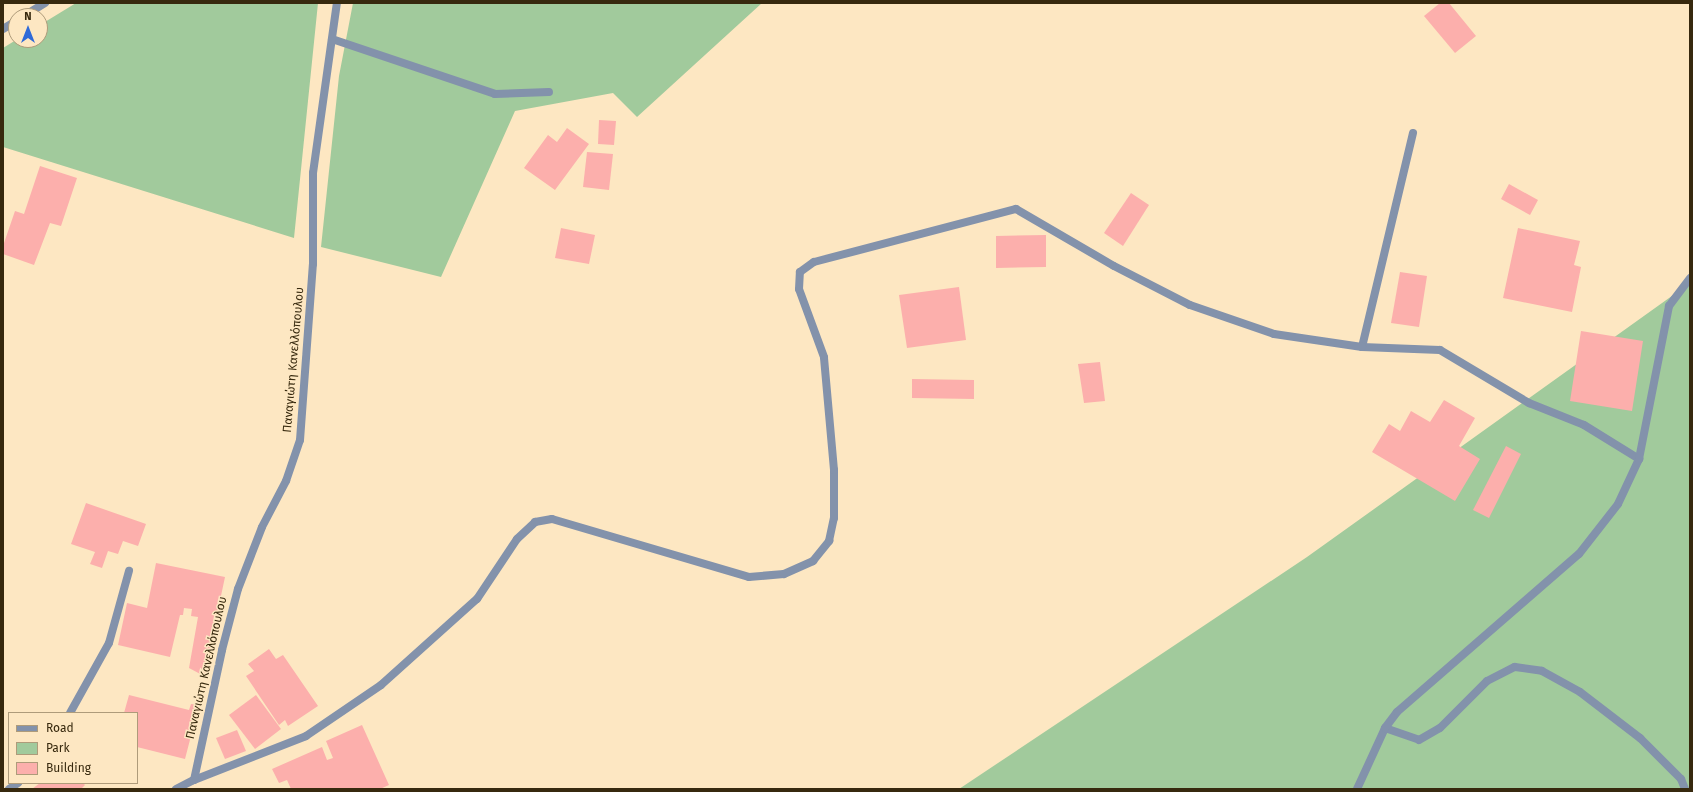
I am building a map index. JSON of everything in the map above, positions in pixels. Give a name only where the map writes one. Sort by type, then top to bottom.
[{"type":"street","name":"Παναγιώτη Κανελλόπουλου","points":[[194,780],[222,650],[238,589],[262,527],[286,481],[300,440],[313,264],[312,173],[337,3]]},
{"type":"street","points":[[332,39],[495,94],[549,92]]},
{"type":"street","points":[[1362,347],[1413,133]]},
{"type":"street","points":[[176,789],[194,780],[306,736],[381,685],[477,599],[517,539],[535,522],[552,519],[749,577],[784,574],[813,561],[829,541],[834,518],[834,470],[824,357],[799,289],[800,272],[814,262],[1016,209],[1114,266],[1190,305],[1274,334],[1362,347],[1440,350],[1529,403],[1584,425],[1639,458]]},
{"type":"street","points":[[1357,789],[1386,728],[1397,712],[1579,554],[1618,504],[1639,458],[1669,306],[1690,278]]},
{"type":"street","points":[[71,712],[109,643],[129,571]]},
{"type":"street","points":[[1386,728],[1420,740],[1440,728],[1488,682],[1515,667],[1542,671],[1580,692],[1640,738],[1681,779],[1685,789]]},
{"type":"green space","points":[[76,3],[318,3],[294,238],[3,147],[3,48],[8,45],[8,48],[48,48],[48,20]]},
{"type":"green space","points":[[353,3],[762,3],[637,117],[613,93],[515,111],[441,277],[321,247],[339,76]]},
{"type":"green space","points":[[1690,283],[1690,789],[959,789],[1307,557]]},
{"type":"building","points":[[1440,3],[1449,3],[1476,36],[1455,53],[1424,16]]},
{"type":"building","points":[[599,120],[616,121],[614,145],[598,144]]},
{"type":"building","points":[[567,128],[589,144],[555,190],[524,168],[548,135],[557,142]]},
{"type":"building","points":[[587,152],[613,154],[609,190],[583,187]]},
{"type":"building","points":[[40,166],[77,178],[61,226],[50,223],[34,265],[3,254],[3,246],[15,211],[24,214]]},
{"type":"building","points":[[1509,184],[1538,200],[1530,215],[1501,199]]},
{"type":"building","points":[[1131,193],[1149,205],[1123,246],[1104,233]]},
{"type":"building","points":[[561,228],[595,235],[589,264],[555,258]]},
{"type":"building","points":[[1518,228],[1580,241],[1574,265],[1581,267],[1572,312],[1503,298]]},
{"type":"building","points":[[1046,235],[1046,267],[996,268],[996,236]]},
{"type":"building","points":[[1400,272],[1427,276],[1419,327],[1391,323]]},
{"type":"building","points":[[959,287],[966,340],[907,348],[899,295]]},
{"type":"building","points":[[1581,331],[1643,341],[1632,411],[1570,401]]},
{"type":"building","points":[[1100,362],[1105,401],[1084,403],[1078,364]]},
{"type":"building","points":[[912,379],[974,380],[974,399],[912,398]]},
{"type":"building","points":[[1444,400],[1475,418],[1459,446],[1480,459],[1455,501],[1372,452],[1389,424],[1400,431],[1411,411],[1430,422]]},
{"type":"building","points":[[1506,446],[1521,454],[1489,518],[1473,510]]},
{"type":"building","points":[[86,503],[146,524],[138,546],[123,541],[118,554],[108,551],[102,568],[90,564],[95,552],[71,544]]},
{"type":"building","points":[[156,563],[225,577],[204,676],[189,668],[198,617],[191,616],[192,609],[184,608],[183,615],[180,615],[170,657],[118,645],[127,603],[147,608]]},
{"type":"building","points":[[269,649],[276,659],[283,655],[318,706],[288,726],[285,720],[279,725],[246,676],[254,671],[248,664]]},
{"type":"building","points":[[129,695],[189,710],[191,704],[199,705],[185,759],[138,747],[138,712],[124,712]]},
{"type":"building","points":[[256,695],[281,729],[255,749],[229,715]]},
{"type":"building","points":[[362,725],[389,785],[380,789],[291,789],[287,780],[279,783],[272,769],[322,747],[327,760],[333,758],[326,741]]},
{"type":"building","points":[[237,730],[246,751],[225,759],[216,738]]},
{"type":"building","points":[[39,784],[85,785],[81,789],[32,789]]}]
